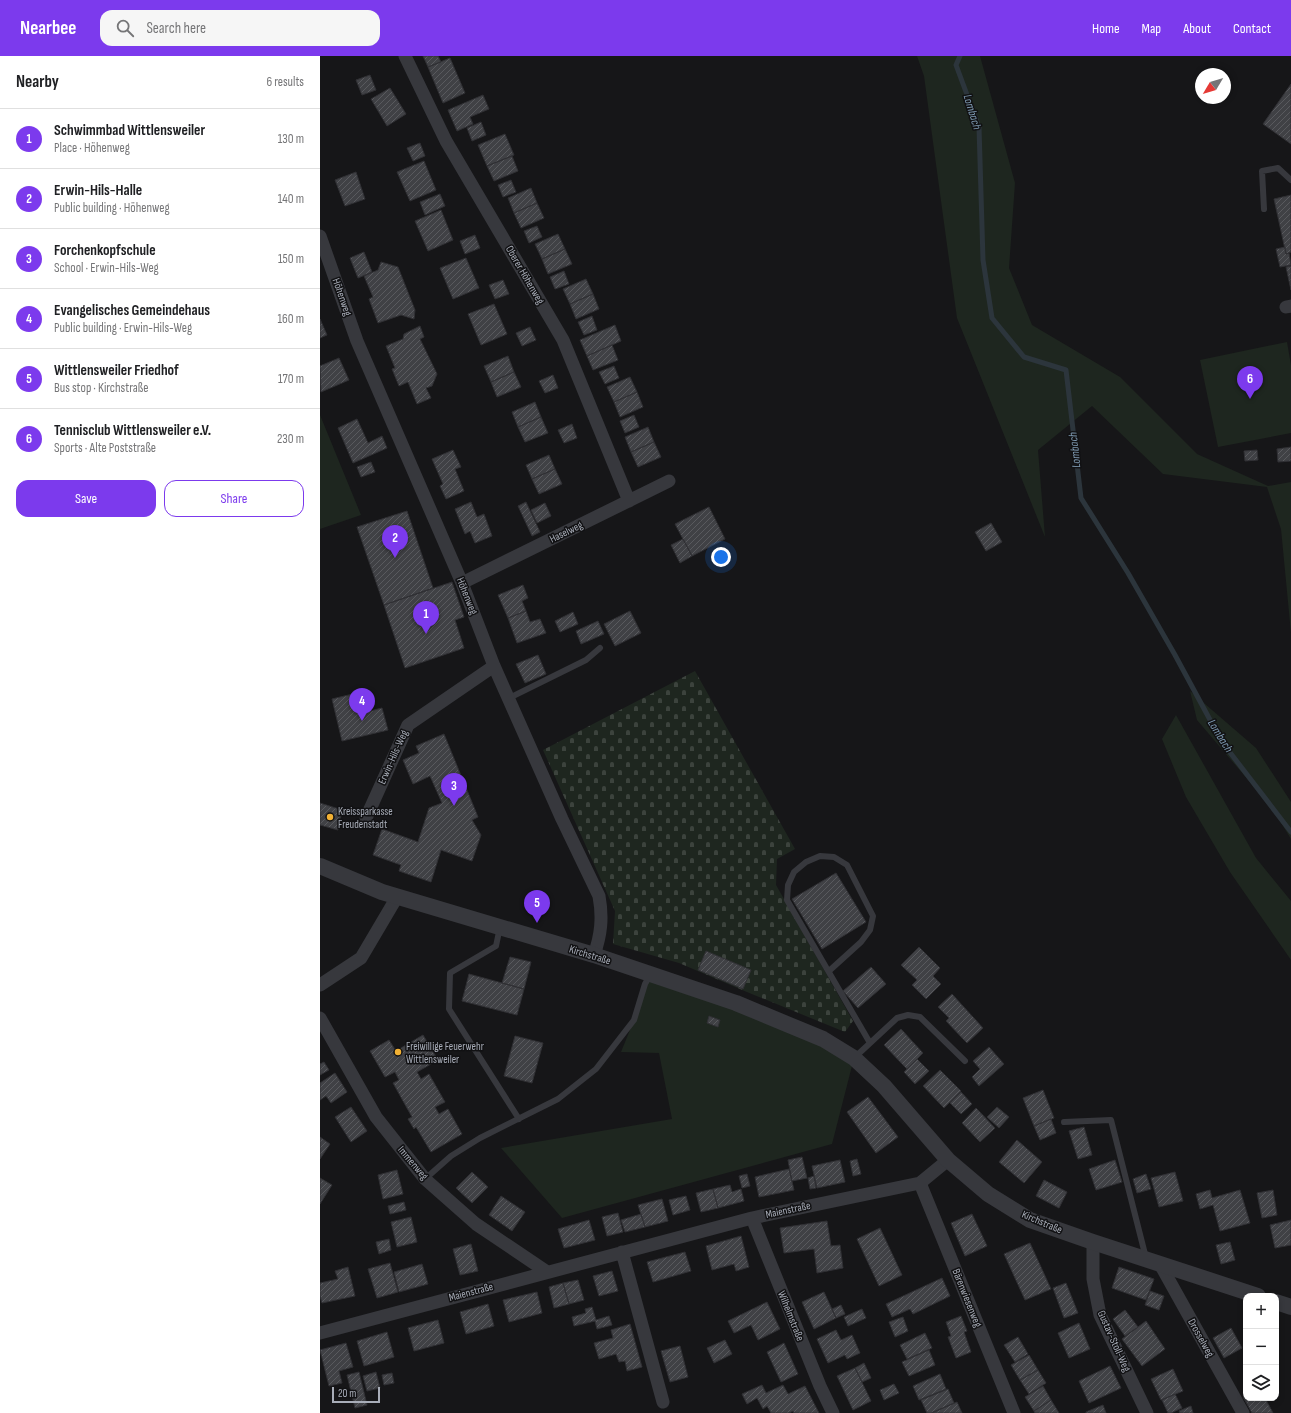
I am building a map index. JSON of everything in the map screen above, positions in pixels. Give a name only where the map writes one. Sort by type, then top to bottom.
[{"type":"street","name":"Oberer Höhenweg","points":[[405,56],[446,141],[563,340],[629,501]]},
{"type":"street","name":"Höhenweg","points":[[320,236],[357,341],[462,583],[494,666],[562,819],[599,896],[602,910],[600,936],[594,955]]},
{"type":"street","name":"Haselweg","points":[[462,583],[670,481]]},
{"type":"street","name":"Erwin-Hils-Weg","points":[[366,818],[408,725],[494,666]]},
{"type":"street","name":"Kirchstraße","points":[[320,866],[397,897],[594,955],[736,1003],[823,1039],[854,1058],[884,1086],[948,1160],[988,1194],[1030,1220],[1249,1293]]},
{"type":"street","points":[[320,985],[361,958],[397,897]]},
{"type":"street","name":"Immenweg","points":[[320,1018],[376,1117],[424,1179],[476,1224],[547,1272]]},
{"type":"street","name":"Maienstraße","points":[[320,1333],[752,1218],[920,1183],[948,1160]]},
{"type":"street","name":"Bärenwiesenweg","points":[[920,1183],[1014,1413]]},
{"type":"street","name":"Wilhelmstraße","points":[[752,1218],[820,1386],[833,1413]]},
{"type":"street","name":"Gustav-Stoll-Weg","points":[[1093,1242],[1093,1279],[1100,1315],[1147,1413]]},
{"type":"street","points":[[622,1252],[663,1402]]},
{"type":"street","name":"Drosselweg","points":[[1153,1262],[1243,1413]]},
{"type":"street","points":[[1279,1303],[1291,1307]]},
{"type":"lane","points":[[1264,209],[1262,170],[1278,168],[1291,180]]},
{"type":"lane","points":[[509,698],[586,660],[600,648]]},
{"type":"lane","points":[[829,971],[861,942],[870,930],[873,916],[847,865],[834,857],[820,856],[806,862],[794,872],[788,885],[787,900],[870,1043]]},
{"type":"lane","points":[[500,927],[496,946],[450,973],[449,1009],[519,1119]]},
{"type":"lane","points":[[424,1179],[450,1156],[480,1138],[558,1099],[596,1069],[634,1020],[645,984],[651,974]]},
{"type":"lane","points":[[854,1058],[897,1018],[908,1015],[920,1017],[964,1061]]},
{"type":"lane","points":[[1064,1122],[1111,1120],[1153,1262]]},
{"type":"green space","points":[[917,56],[980,56],[1015,183],[1009,268],[1032,325],[1120,377],[1197,454],[1268,486],[1291,482],[1291,633],[1281,529],[1267,487],[1163,474],[1092,406],[1038,450],[1045,537],[957,318],[924,76]]},
{"type":"green space","points":[[1287,342],[1291,365],[1291,433],[1218,447],[1200,360]]},
{"type":"green space","points":[[320,415],[361,515],[320,529]]},
{"type":"green space","points":[[695,671],[795,849],[777,859],[776,885],[853,1021],[845,1032],[679,963],[613,944],[615,911],[543,750]]},
{"type":"green space","points":[[1190,691],[1256,748],[1291,802],[1291,839],[1272,808],[1197,720]]},
{"type":"green space","points":[[1176,715],[1256,858],[1291,901],[1291,960],[1230,872],[1186,797],[1162,739]]},
{"type":"green space","points":[[651,974],[854,1058],[832,1144],[562,1218],[501,1148],[672,1119],[659,1053],[621,1052]]},
{"type":"building","points":[[423,56],[438,56],[441,62],[428,67]]},
{"type":"building","points":[[450,58],[465,93],[443,103],[428,67]]},
{"type":"building","points":[[370,75],[376,90],[362,95],[356,80]]},
{"type":"building","points":[[1291,84],[1291,144],[1263,124]]},
{"type":"building","points":[[390,88],[406,114],[387,126],[371,99]]},
{"type":"building","points":[[483,95],[489,109],[470,117],[473,124],[457,131],[448,110]]},
{"type":"building","points":[[481,122],[486,135],[472,141],[467,128]]},
{"type":"building","points":[[505,134],[514,155],[487,166],[478,145]]},
{"type":"building","points":[[420,143],[425,156],[413,161],[407,148]]},
{"type":"building","points":[[512,156],[518,171],[494,181],[487,166]]},
{"type":"building","points":[[424,161],[436,190],[410,201],[397,172]]},
{"type":"building","points":[[356,172],[365,199],[345,206],[335,180]]},
{"type":"building","points":[[511,180],[516,192],[503,197],[498,185]]},
{"type":"building","points":[[531,188],[537,203],[514,213],[508,198]]},
{"type":"building","points":[[440,194],[445,206],[425,215],[420,202]]},
{"type":"building","points":[[1291,195],[1291,252],[1286,254],[1274,199]]},
{"type":"building","points":[[537,203],[544,218],[521,228],[514,213]]},
{"type":"building","points":[[441,210],[453,240],[428,251],[415,221]]},
{"type":"building","points":[[537,226],[542,237],[529,243],[524,231]]},
{"type":"building","points":[[558,234],[565,249],[542,259],[535,244]]},
{"type":"building","points":[[475,235],[480,248],[465,254],[460,241]]},
{"type":"building","points":[[1285,247],[1286,254],[1289,253],[1291,265],[1280,267],[1276,249]]},
{"type":"building","points":[[565,249],[572,264],[548,274],[542,259]]},
{"type":"building","points":[[364,252],[372,272],[358,278],[350,258]]},
{"type":"building","points":[[466,258],[479,288],[453,299],[440,268]]},
{"type":"building","points":[[381,262],[398,267],[415,310],[414,319],[401,315],[378,323],[369,299],[373,297],[364,276],[378,270]]},
{"type":"building","points":[[1291,266],[1291,290],[1286,267]]},
{"type":"building","points":[[564,271],[569,284],[555,289],[550,277]]},
{"type":"building","points":[[586,279],[593,294],[570,304],[563,289]]},
{"type":"building","points":[[503,280],[509,294],[495,299],[489,285]]},
{"type":"building","points":[[593,294],[599,309],[576,319],[570,304]]},
{"type":"building","points":[[494,304],[507,334],[481,345],[468,314]]},
{"type":"building","points":[[592,316],[597,330],[584,335],[578,322]]},
{"type":"building","points":[[320,319],[327,335],[320,338]]},
{"type":"building","points":[[615,325],[621,341],[587,356],[580,340]]},
{"type":"building","points":[[420,326],[424,337],[420,339],[437,374],[432,386],[426,388],[431,398],[417,404],[408,382],[399,386],[392,369],[395,368],[386,346],[403,339],[404,334]]},
{"type":"building","points":[[530,327],[536,340],[522,346],[516,333]]},
{"type":"building","points":[[612,345],[618,360],[593,370],[587,356]]},
{"type":"building","points":[[508,356],[514,372],[491,382],[484,366]]},
{"type":"building","points":[[339,358],[349,380],[321,392],[320,366]]},
{"type":"building","points":[[614,366],[619,378],[605,384],[599,372]]},
{"type":"building","points":[[514,372],[521,387],[497,397],[491,382]]},
{"type":"building","points":[[553,375],[558,388],[545,393],[539,381]]},
{"type":"building","points":[[630,377],[637,392],[614,402],[607,387]]},
{"type":"building","points":[[637,392],[643,407],[620,417],[614,402]]},
{"type":"building","points":[[535,402],[541,417],[518,427],[512,412]]},
{"type":"building","points":[[634,415],[639,427],[625,433],[620,421]]},
{"type":"building","points":[[541,417],[548,433],[525,442],[518,427]]},
{"type":"building","points":[[357,419],[368,443],[382,436],[387,448],[353,463],[338,428]]},
{"type":"building","points":[[572,424],[577,438],[564,443],[558,430]]},
{"type":"building","points":[[648,427],[654,442],[631,452],[625,437]]},
{"type":"building","points":[[654,442],[661,457],[638,467],[631,452]]},
{"type":"building","points":[[1291,447],[1291,461],[1278,462],[1277,449]]},
{"type":"building","points":[[453,450],[461,467],[455,469],[464,491],[446,499],[440,486],[443,484],[432,459]]},
{"type":"building","points":[[1257,450],[1258,460],[1245,461],[1244,451]]},
{"type":"building","points":[[549,455],[555,469],[532,479],[526,465]]},
{"type":"building","points":[[371,462],[375,472],[361,477],[357,467]]},
{"type":"building","points":[[555,469],[562,484],[539,494],[532,479]]},
{"type":"building","points":[[471,502],[477,517],[484,514],[492,536],[475,543],[470,531],[465,534],[455,509]]},
{"type":"building","points":[[526,502],[540,532],[532,536],[518,506]]},
{"type":"building","points":[[545,503],[551,516],[537,523],[531,510]]},
{"type":"building","points":[[709,507],[725,539],[692,556],[675,524]]},
{"type":"building","points":[[407,511],[433,588],[384,605],[357,527]]},
{"type":"building","points":[[991,523],[1002,542],[986,551],[975,532]]},
{"type":"building","points":[[683,539],[692,556],[680,563],[671,545]]},
{"type":"building","points":[[452,582],[464,617],[455,620],[464,648],[405,668],[384,605]]},
{"type":"building","points":[[523,585],[528,598],[522,601],[526,611],[508,618],[498,595]]},
{"type":"building","points":[[526,611],[530,622],[540,619],[546,633],[517,643],[508,618]]},
{"type":"building","points":[[630,611],[641,633],[615,646],[604,624]]},
{"type":"building","points":[[573,612],[578,624],[560,632],[555,621]]},
{"type":"building","points":[[598,621],[604,634],[581,644],[576,631]]},
{"type":"building","points":[[538,655],[546,674],[525,683],[516,664]]},
{"type":"building","points":[[361,692],[366,712],[382,708],[388,730],[342,741],[332,699]]},
{"type":"building","points":[[444,734],[478,817],[472,820],[481,835],[472,861],[441,850],[431,882],[399,871],[401,865],[373,855],[382,829],[418,842],[429,808],[442,803],[430,776],[413,784],[403,760],[419,753],[416,746]]},
{"type":"building","name":"Kreissparkasse Freudenstadt","points":[[320,803],[342,810],[338,830],[320,825]]},
{"type":"building","points":[[836,873],[866,922],[822,949],[792,899]]},
{"type":"building","points":[[919,947],[940,968],[933,976],[941,984],[926,999],[912,985],[917,980],[901,965]]},
{"type":"building","points":[[706,951],[751,970],[743,989],[698,970]]},
{"type":"building","points":[[510,957],[531,962],[524,989],[502,983]]},
{"type":"building","points":[[871,967],[886,984],[858,1008],[843,991]]},
{"type":"building","points":[[469,974],[524,989],[517,1015],[462,1001]]},
{"type":"building","points":[[952,994],[983,1028],[967,1043],[946,1021],[949,1018],[938,1007]]},
{"type":"building","points":[[709,1016],[720,1020],[718,1027],[707,1023]]},
{"type":"building","points":[[901,1029],[923,1053],[907,1069],[884,1045]]},
{"type":"building","points":[[423,1035],[438,1060],[417,1072],[421,1079],[429,1074],[445,1102],[435,1107],[439,1114],[448,1109],[462,1134],[431,1152],[416,1127],[414,1129],[408,1119],[412,1117],[393,1083],[399,1080],[395,1072],[385,1077],[370,1051],[389,1040],[396,1051]]},
{"type":"building","points":[[515,1036],[543,1043],[532,1083],[504,1076]]},
{"type":"building","points":[[989,1047],[1004,1064],[979,1086],[972,1077],[980,1069],[973,1061]]},
{"type":"building","points":[[917,1059],[929,1071],[915,1084],[904,1072]]},
{"type":"building","points":[[324,1062],[329,1070],[320,1075],[320,1064]]},
{"type":"building","points":[[940,1070],[961,1091],[944,1108],[923,1086]]},
{"type":"building","points":[[335,1073],[347,1092],[331,1103],[326,1096],[320,1100],[320,1083]]},
{"type":"building","points":[[1043,1090],[1054,1118],[1034,1126],[1023,1098]]},
{"type":"building","points":[[961,1092],[972,1104],[961,1114],[950,1103]]},
{"type":"building","points":[[868,1097],[898,1137],[876,1153],[847,1112]]},
{"type":"building","points":[[351,1107],[367,1131],[351,1142],[335,1117]]},
{"type":"building","points":[[997,1107],[1009,1117],[999,1128],[987,1117]]},
{"type":"building","points":[[976,1108],[995,1128],[980,1142],[962,1123]]},
{"type":"building","points":[[1051,1119],[1056,1133],[1040,1140],[1034,1126]]},
{"type":"building","points":[[1084,1127],[1092,1155],[1078,1159],[1069,1131]]},
{"type":"building","points":[[320,1137],[330,1144],[320,1159]]},
{"type":"building","points":[[1017,1140],[1042,1162],[1024,1183],[999,1162]]},
{"type":"building","points":[[802,1157],[807,1178],[792,1181],[788,1160]]},
{"type":"building","points":[[857,1159],[861,1174],[853,1176],[850,1161]]},
{"type":"building","points":[[840,1160],[845,1182],[817,1188],[812,1166]]},
{"type":"building","points":[[1115,1160],[1122,1182],[1096,1190],[1089,1169]]},
{"type":"building","points":[[789,1169],[794,1190],[759,1197],[755,1177]]},
{"type":"building","points":[[397,1170],[403,1194],[383,1199],[378,1175]]},
{"type":"building","points":[[472,1172],[488,1187],[472,1203],[456,1188]]},
{"type":"building","points":[[1175,1172],[1183,1201],[1159,1207],[1151,1178]]},
{"type":"building","points":[[747,1174],[750,1186],[742,1188],[739,1176]]},
{"type":"building","points":[[1146,1174],[1151,1189],[1137,1193],[1133,1179]]},
{"type":"building","points":[[814,1176],[816,1188],[810,1189],[808,1178]]},
{"type":"building","points":[[320,1178],[332,1185],[320,1204]]},
{"type":"building","points":[[1044,1180],[1067,1192],[1059,1208],[1036,1196]]},
{"type":"building","points":[[730,1185],[732,1192],[741,1189],[744,1201],[718,1208],[713,1189]]},
{"type":"building","points":[[713,1189],[718,1208],[701,1212],[696,1193]]},
{"type":"building","points":[[1210,1190],[1212,1198],[1240,1190],[1250,1223],[1220,1231],[1213,1205],[1200,1209],[1196,1194]]},
{"type":"building","points":[[1273,1190],[1277,1215],[1262,1218],[1257,1193]]},
{"type":"building","points":[[501,1196],[525,1212],[512,1231],[489,1215]]},
{"type":"building","points":[[686,1196],[690,1210],[673,1215],[669,1200]]},
{"type":"building","points":[[662,1199],[668,1221],[645,1227],[638,1205]]},
{"type":"building","points":[[404,1202],[406,1210],[390,1214],[388,1206]]},
{"type":"building","points":[[618,1213],[623,1232],[607,1236],[602,1217]]},
{"type":"building","points":[[641,1214],[645,1227],[625,1232],[621,1220]]},
{"type":"building","points":[[972,1214],[987,1246],[965,1256],[951,1223]]},
{"type":"building","points":[[411,1217],[417,1242],[397,1247],[391,1222]]},
{"type":"building","points":[[589,1220],[595,1240],[564,1248],[558,1229]]},
{"type":"building","points":[[1291,1220],[1291,1245],[1275,1248],[1270,1225]]},
{"type":"building","points":[[827,1221],[831,1246],[840,1245],[843,1268],[817,1273],[814,1249],[784,1253],[780,1228]]},
{"type":"building","points":[[880,1228],[902,1275],[879,1286],[857,1239]]},
{"type":"building","points":[[741,1236],[749,1267],[736,1271],[734,1264],[712,1270],[706,1246]]},
{"type":"building","points":[[389,1239],[391,1250],[379,1254],[376,1242]]},
{"type":"building","points":[[1230,1242],[1235,1260],[1221,1264],[1216,1245]]},
{"type":"building","points":[[1030,1243],[1051,1289],[1025,1300],[1004,1254]]},
{"type":"building","points":[[471,1244],[478,1271],[460,1275],[453,1249]]},
{"type":"building","points":[[685,1252],[691,1271],[653,1282],[647,1262]]},
{"type":"building","points":[[390,1263],[398,1292],[377,1298],[368,1269]]},
{"type":"building","points":[[422,1264],[428,1284],[399,1292],[394,1272]]},
{"type":"building","points":[[348,1267],[355,1296],[322,1303],[320,1296],[320,1283],[338,1279],[335,1271]]},
{"type":"building","points":[[1119,1267],[1154,1279],[1146,1300],[1112,1288]]},
{"type":"building","points":[[612,1271],[618,1291],[599,1296],[593,1276]]},
{"type":"building","points":[[942,1278],[950,1296],[913,1314],[910,1309],[892,1317],[886,1304]]},
{"type":"building","points":[[578,1280],[584,1300],[569,1304],[563,1283]]},
{"type":"building","points":[[563,1283],[569,1304],[554,1308],[549,1287]]},
{"type":"building","points":[[1066,1283],[1078,1313],[1064,1318],[1053,1288]]},
{"type":"building","points":[[1150,1291],[1164,1296],[1159,1310],[1145,1305]]},
{"type":"building","points":[[537,1292],[542,1313],[509,1322],[503,1300]]},
{"type":"building","points":[[824,1292],[836,1318],[814,1329],[802,1302]]},
{"type":"building","points":[[767,1302],[780,1329],[758,1340],[751,1325],[734,1333],[728,1321]]},
{"type":"building","points":[[488,1304],[494,1326],[466,1334],[460,1312]]},
{"type":"building","points":[[841,1305],[845,1314],[836,1318],[832,1309]]},
{"type":"building","points":[[592,1307],[596,1320],[609,1316],[612,1325],[597,1329],[595,1321],[574,1326],[572,1317],[586,1313],[585,1309]]},
{"type":"building","points":[[862,1309],[866,1318],[848,1326],[844,1317]]},
{"type":"building","points":[[1125,1310],[1138,1327],[1125,1336],[1113,1319]]},
{"type":"building","points":[[961,1316],[967,1331],[964,1332],[971,1352],[956,1358],[948,1337],[951,1336],[946,1322]]},
{"type":"building","points":[[903,1317],[908,1331],[895,1337],[889,1322]]},
{"type":"building","points":[[438,1320],[444,1343],[414,1351],[408,1328]]},
{"type":"building","points":[[1146,1321],[1165,1349],[1142,1366],[1122,1339]]},
{"type":"building","points":[[1079,1323],[1090,1349],[1069,1358],[1058,1333]]},
{"type":"building","points":[[630,1324],[642,1367],[627,1371],[625,1361],[619,1362],[616,1354],[599,1359],[594,1343],[613,1338],[611,1330]]},
{"type":"building","points":[[1231,1328],[1242,1348],[1224,1358],[1213,1338]]},
{"type":"building","points":[[836,1330],[841,1340],[852,1335],[860,1353],[847,1359],[845,1355],[828,1363],[817,1339]]},
{"type":"building","points":[[387,1332],[394,1357],[364,1366],[357,1341]]},
{"type":"building","points":[[925,1333],[932,1348],[907,1359],[900,1345]]},
{"type":"building","points":[[1018,1337],[1028,1354],[1015,1362],[1004,1345]]},
{"type":"building","points":[[725,1340],[732,1354],[714,1363],[707,1348]]},
{"type":"building","points":[[346,1343],[353,1367],[339,1371],[342,1383],[329,1386],[320,1350]]},
{"type":"building","points":[[784,1343],[798,1374],[781,1382],[767,1352]]},
{"type":"building","points":[[680,1346],[688,1377],[670,1382],[661,1351]]},
{"type":"building","points":[[929,1350],[935,1365],[909,1376],[902,1362]]},
{"type":"building","points":[[1029,1355],[1038,1370],[1020,1380],[1011,1365]]},
{"type":"building","points":[[864,1363],[871,1378],[862,1382],[855,1368]]},
{"type":"building","points":[[1110,1366],[1121,1388],[1089,1403],[1079,1381]]},
{"type":"building","points":[[855,1368],[871,1401],[853,1410],[837,1376]]},
{"type":"building","points":[[1173,1369],[1183,1391],[1161,1400],[1151,1379]]},
{"type":"building","points":[[1038,1370],[1046,1383],[1029,1394],[1020,1380]]},
{"type":"building","points":[[359,1372],[367,1405],[355,1408],[347,1375]]},
{"type":"building","points":[[376,1372],[380,1388],[367,1391],[363,1376]]},
{"type":"building","points":[[392,1373],[394,1383],[384,1385],[382,1375]]},
{"type":"building","points":[[940,1374],[946,1389],[919,1400],[913,1386]]},
{"type":"building","points":[[894,1384],[899,1393],[884,1400],[880,1390]]},
{"type":"building","points":[[762,1385],[766,1393],[783,1385],[788,1394],[805,1386],[819,1413],[794,1413],[793,1411],[789,1413],[771,1413],[767,1406],[763,1409],[757,1398],[747,1404],[742,1394]]},
{"type":"building","points":[[1043,1386],[1051,1400],[1034,1411],[1025,1397]]},
{"type":"building","points":[[948,1389],[954,1403],[931,1413],[927,1413],[921,1400]]},
{"type":"building","points":[[1175,1394],[1182,1408],[1168,1413],[1162,1400]]},
{"type":"building","points":[[1051,1400],[1059,1413],[1035,1413],[1034,1411]]},
{"type":"building","points":[[1245,1401],[1267,1401],[1273,1413],[1252,1413]]},
{"type":"building","points":[[957,1402],[962,1413],[932,1413]]},
{"type":"building","points":[[1103,1405],[1106,1413],[1086,1413],[1086,1412]]},
{"type":"building","points":[[1191,1406],[1193,1413],[1180,1413],[1179,1411]]},
{"type":"waterway","name":"Lombach","points":[[960,56],[956,65],[979,127],[983,260],[992,318],[1024,357],[1066,370],[1081,498],[1128,573],[1175,655],[1222,742],[1291,832]]},
{"type":"place","name":"Tennisclub Wittlensweiler e.V.","points":[[1250,399]]},
{"type":"place","name":"Erwin-Hils-Halle","points":[[395,558]]},
{"type":"place","name":"Schwimmbad Wittlensweiler","points":[[426,634]]},
{"type":"place","name":"Evangelisches Gemeindehaus","points":[[362,721]]},
{"type":"place","name":"Forchenkopfschule","points":[[454,806]]},
{"type":"place","name":"Kreissparkasse Freudenstadt","points":[[330,817]]},
{"type":"place","name":"Wittlensweiler Friedhof","points":[[537,923]]},
{"type":"place","name":"Freiwillige Feuerwehr Wittlensweiler","points":[[398,1052]]}]
